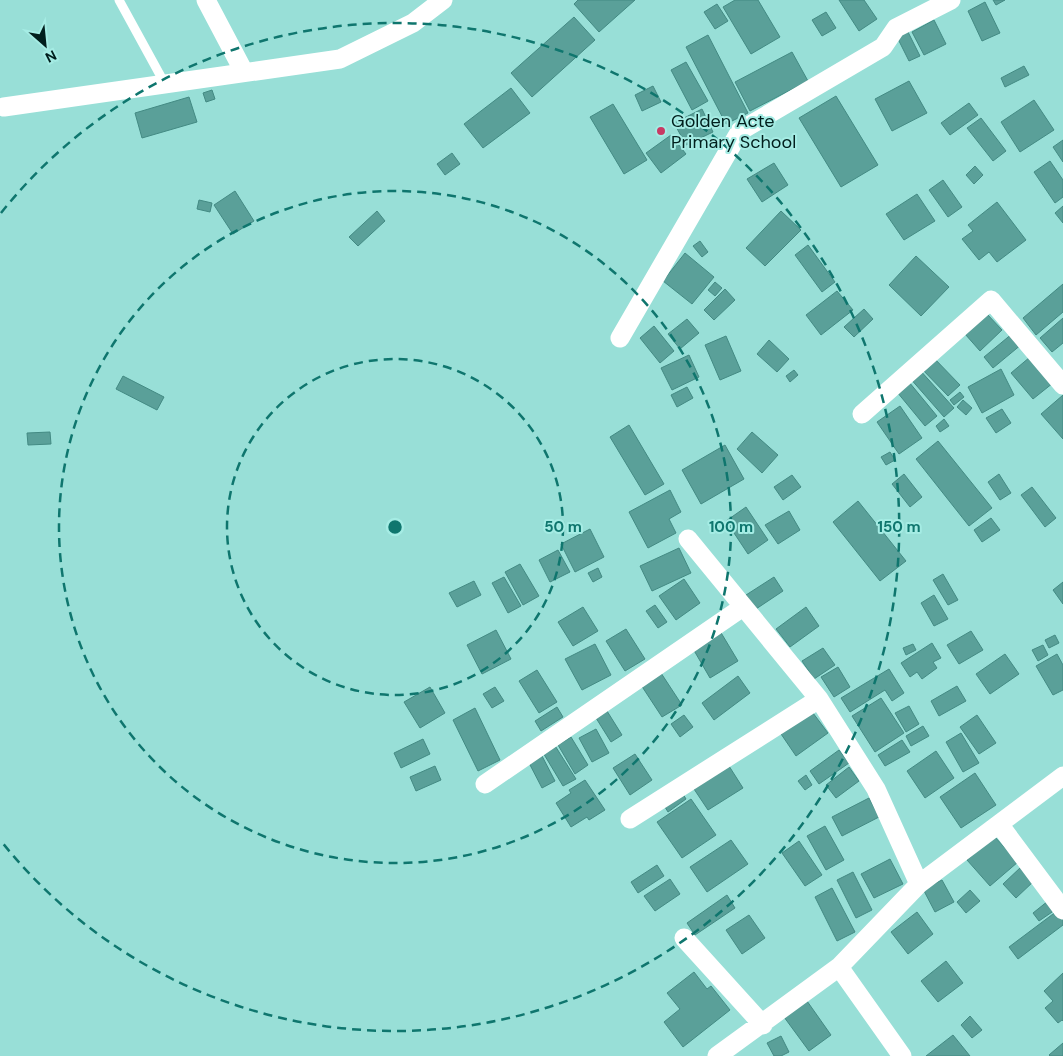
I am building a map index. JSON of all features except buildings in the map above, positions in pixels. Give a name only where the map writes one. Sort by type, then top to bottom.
[{"type":"street","points":[[206,0],[244,72]]},
{"type":"street","points":[[4,107],[340,58],[413,23],[444,0]]},
{"type":"street","points":[[620,338],[740,131],[883,47],[896,28],[951,0]]},
{"type":"street","points":[[862,414],[991,300],[1063,385]]},
{"type":"street","points":[[688,539],[819,699],[876,789],[918,884]]},
{"type":"street","points":[[485,784],[744,607]]},
{"type":"street","points":[[630,819],[819,699]]},
{"type":"street","points":[[717,1056],[840,967],[918,884],[1063,776]]},
{"type":"street","points":[[999,824],[1063,910]]},
{"type":"street","points":[[684,938],[762,1025]]},
{"type":"street","points":[[840,967],[902,1056]]},
{"type":"lane","points":[[119,0],[165,84]]},
{"type":"place","name":"Golden Acte Primary School","points":[[661,131]]}]
